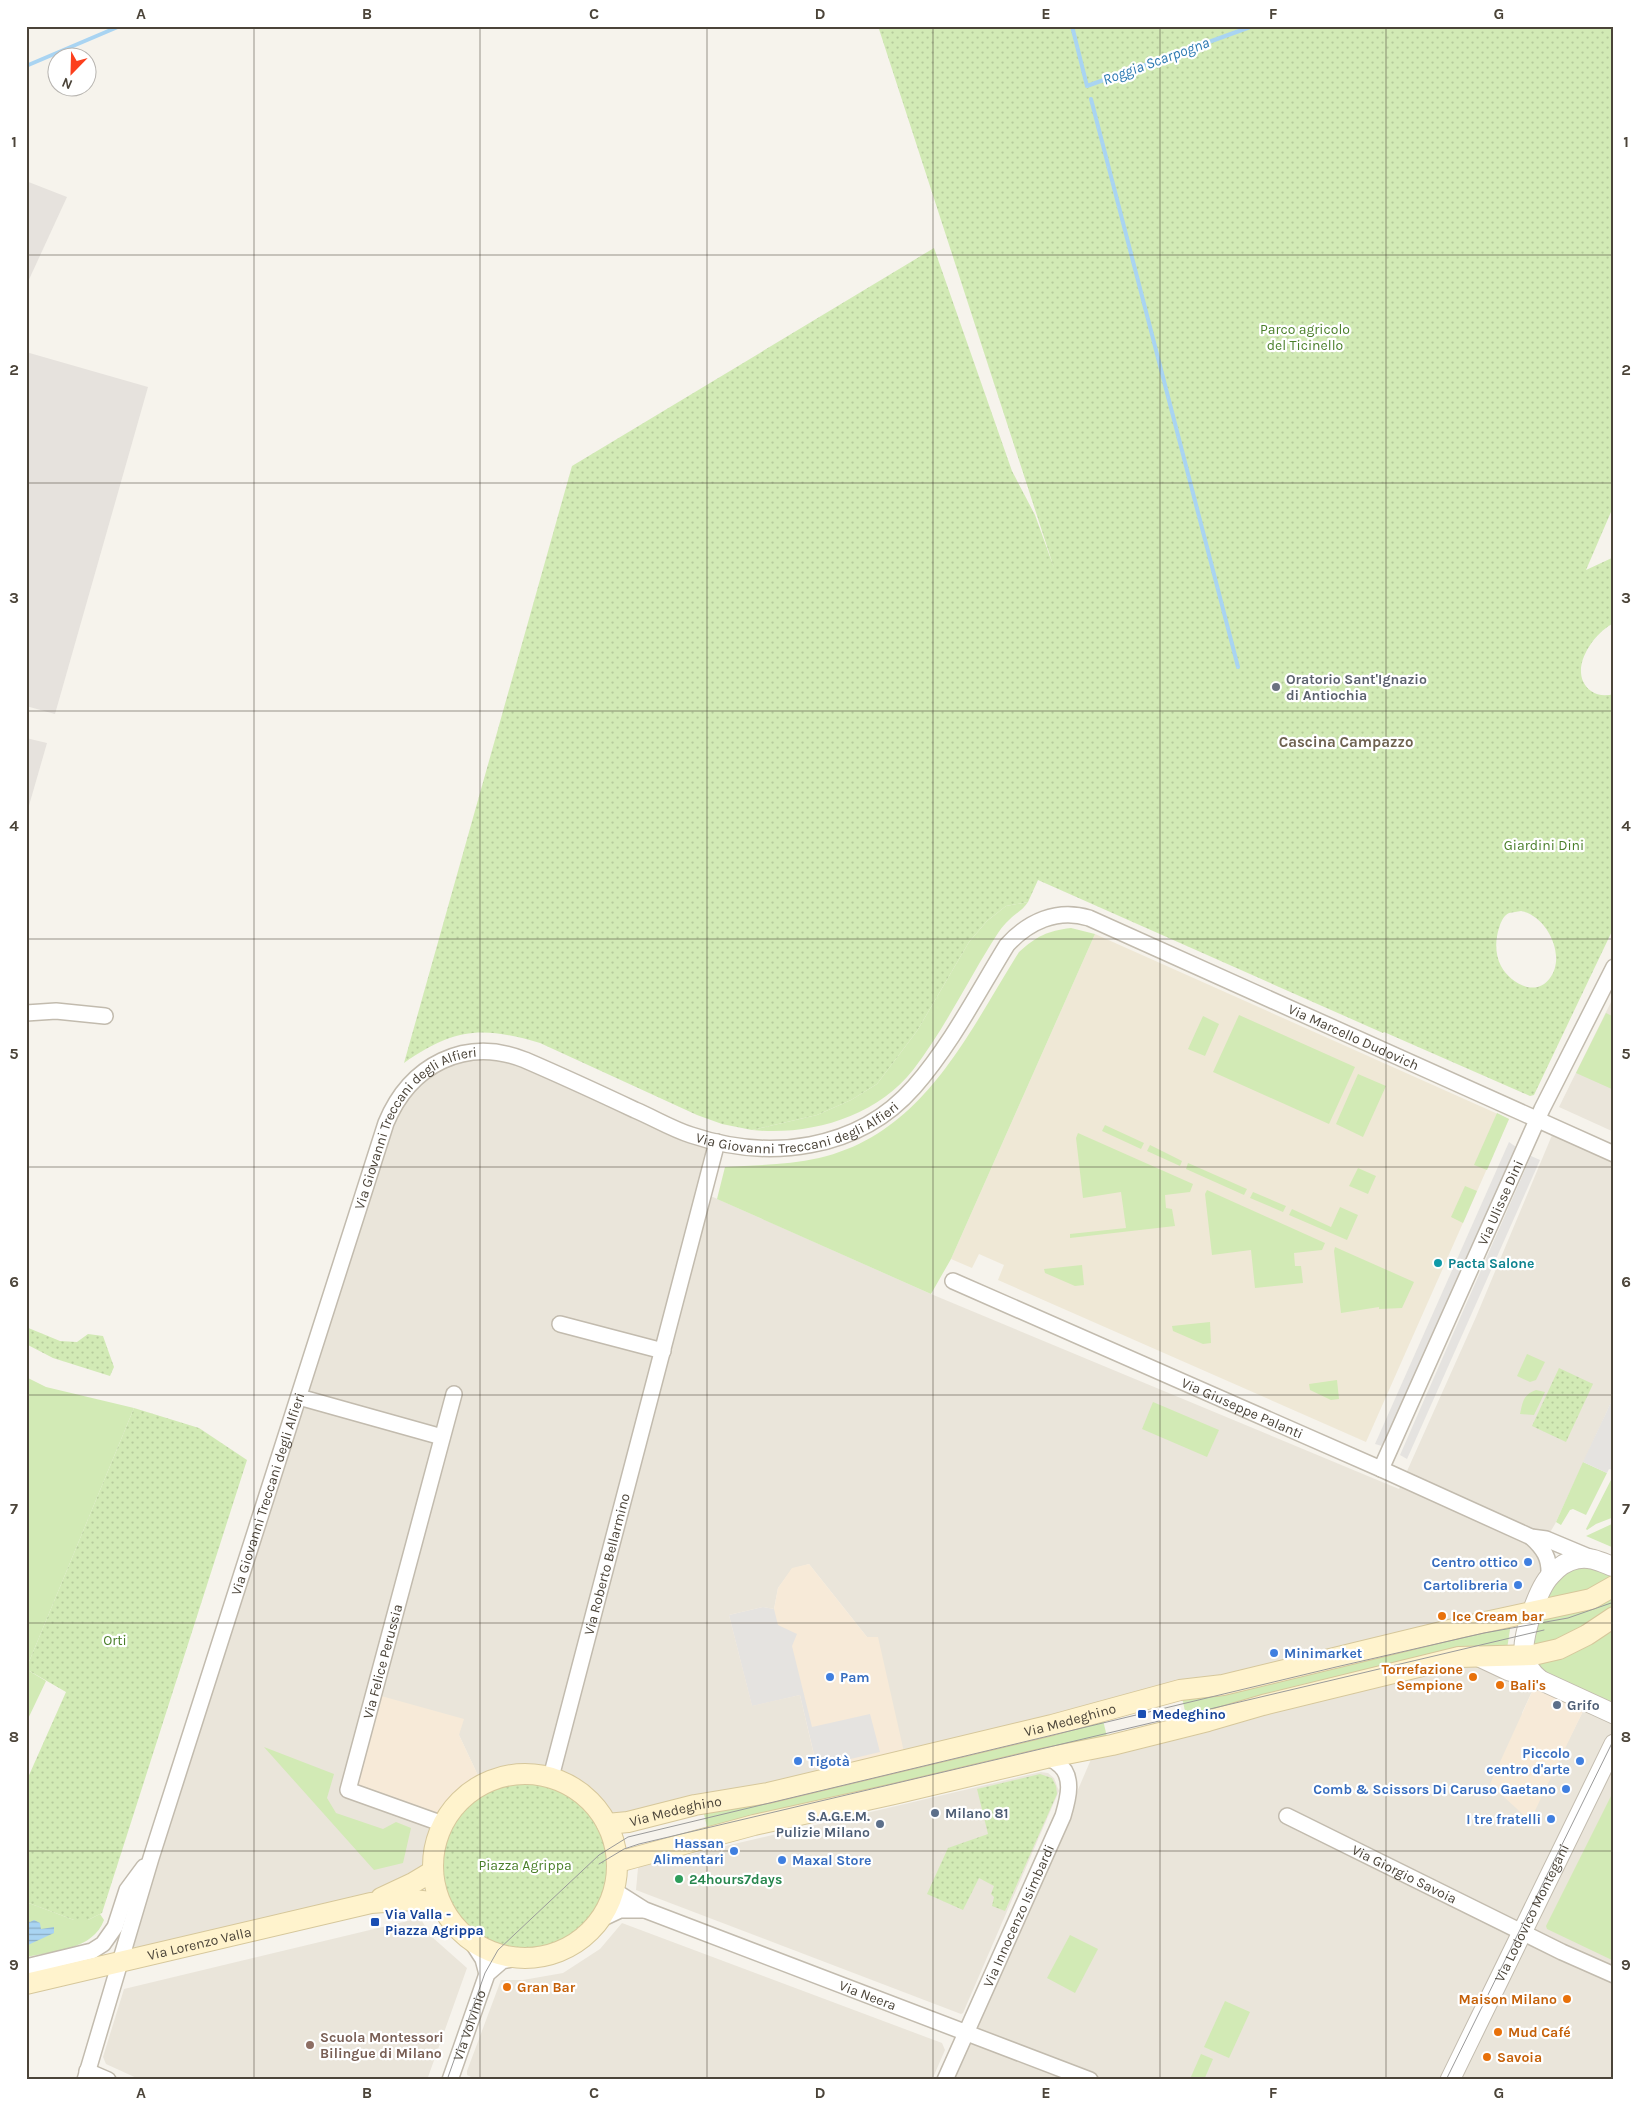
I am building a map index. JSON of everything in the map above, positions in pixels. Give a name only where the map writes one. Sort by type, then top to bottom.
[{"type":"main road","name":"Via Medeghino","points":[[607,1824],[628,1822],[696,1805],[768,1793],[1052,1725],[1180,1690],[1223,1685],[1591,1599],[1614,1586]]},
{"type":"main road","points":[[618,1862],[702,1841],[754,1825],[1046,1758],[1112,1745],[1263,1705],[1459,1657],[1533,1655],[1559,1649],[1587,1635],[1614,1617]]},
{"type":"main road","points":[[526,1774],[551,1778],[570,1786],[584,1796],[597,1808],[607,1824],[614,1838],[618,1862],[615,1891],[602,1918],[590,1933],[574,1945],[556,1954],[536,1958],[516,1958],[492,1953],[472,1942],[453,1924],[440,1903],[433,1872],[434,1852],[442,1824],[463,1797],[493,1780],[526,1774]]},
{"type":"main road","name":"Via Lorenzo Valla","points":[[371,1903],[413,1884],[433,1872]]},
{"type":"main road","name":"Via Lorenzo Valla","points":[[26,1984],[371,1903],[414,1900],[440,1903]]},
{"type":"street","name":"Via Giovanni Treccani degli Alfieri","points":[[86,2075],[151,1858],[389,1116],[406,1088],[416,1077],[438,1062],[456,1054],[492,1052],[516,1056],[690,1135],[717,1142],[772,1148],[811,1146],[845,1136],[872,1123],[900,1101],[928,1070],[1007,945],[1022,930],[1043,919],[1056,916],[1076,915],[1094,920]]},
{"type":"street","name":"Via Marcello Dudovich","points":[[1094,920],[1614,1154]]},
{"type":"street","name":"Via Ulisse Dini","points":[[1381,1469],[1538,1119],[1614,967]]},
{"type":"street","points":[[26,1013],[56,1011],[105,1016]]},
{"type":"street","name":"Via Roberto Bellarmino","points":[[551,1778],[717,1142]]},
{"type":"street","name":"Via Giuseppe Palanti","points":[[953,1281],[1531,1536],[1546,1539],[1589,1557]]},
{"type":"street","points":[[560,1324],[663,1351]]},
{"type":"street","name":"Via Felice Perussia","points":[[442,1824],[348,1790],[454,1394]]},
{"type":"street","points":[[299,1397],[442,1438]]},
{"type":"street","points":[[1531,1536],[1547,1555],[1550,1566],[1549,1576],[1532,1612],[1525,1634],[1524,1655],[1528,1666],[1540,1680]]},
{"type":"street","points":[[1549,1576],[1568,1562],[1589,1557],[1614,1567]]},
{"type":"street","points":[[1477,1656],[1509,1671],[1540,1680],[1614,1714]]},
{"type":"street","name":"Via Lodovico Montegani","points":[[1450,2080],[1614,1744]]},
{"type":"street","name":"Via Innocenzo Isimbardi","points":[[945,2080],[1063,1816],[1068,1798],[1066,1772],[1059,1764],[1046,1758]]},
{"type":"street","name":"Via Giorgio Savoia","points":[[1287,1816],[1562,1952],[1614,1975]]},
{"type":"street","name":"Via Giovanni Treccani degli Alfieri","points":[[26,1968],[92,1952],[104,1944],[114,1927],[128,1890],[151,1858]]},
{"type":"street","name":"Via Neera","points":[[615,1891],[646,1910],[1090,2080]]},
{"type":"street","name":"Via Neera","points":[[602,1918],[620,1910],[646,1910]]},
{"type":"street","name":"Via Volvinio","points":[[472,1942],[483,1958],[487,1974]]},
{"type":"street","name":"Via Volvinio","points":[[452,2079],[487,1974],[502,1961],[516,1958]]},
{"type":"street","points":[[86,2075],[108,2080]]},
{"type":"shaded area","points":[[26,181],[67,197],[26,286]]},
{"type":"shaded area","points":[[26,352],[148,387],[55,714],[26,706]]},
{"type":"shaded area","points":[[26,738],[47,743],[26,816]]},
{"type":"shaded area","points":[[1095,934],[1509,1119],[1366,1442],[998,1280],[1004,1265],[979,1254],[972,1268],[951,1259]]},
{"type":"shaded area","points":[[1614,996],[1614,1132],[1559,1107]]},
{"type":"shaded area","points":[[485,1051],[717,1142],[704,1193],[931,1294],[1399,1489],[1476,1317],[1555,1128],[1614,1154],[1614,1396],[1555,1524],[1546,1539],[1547,1555],[1533,1612],[906,1761],[867,1637],[809,1564],[792,1569],[778,1588],[774,1609],[763,1607],[729,1615],[752,1705],[800,1695],[820,1781],[603,1817],[589,1799],[580,1792],[551,1777],[515,1774],[482,1784],[459,1735],[375,1694],[440,1830],[432,1864],[413,1883],[120,1962],[376,1155],[416,1077]]},
{"type":"shaded area","points":[[1509,1142],[1516,1147],[1382,1446],[1375,1444]]},
{"type":"shaded area","points":[[1531,1156],[1540,1160],[1407,1459],[1400,1455]]},
{"type":"shaded area","points":[[1614,1396],[1614,1470],[1609,1469],[1607,1473],[1583,1462]]},
{"type":"shaded area","points":[[809,1564],[867,1637],[878,1637],[906,1761],[820,1781],[800,1695],[752,1706],[729,1615],[763,1607],[774,1609],[778,1588],[792,1568]]},
{"type":"shaded area","points":[[763,1607],[774,1609],[778,1625],[797,1634],[792,1646],[812,1727],[870,1714],[880,1752],[817,1767],[800,1695],[752,1706],[729,1615]]},
{"type":"shaded area","points":[[1459,1660],[1536,1683],[1522,1713],[1530,1818],[1586,1705],[1614,1716],[1614,1742],[1448,2080],[1101,2080],[974,2032],[1095,1750]]},
{"type":"shaded area","points":[[1536,1683],[1586,1705],[1530,1821],[1490,1784]]},
{"type":"shaded area","points":[[374,1694],[464,1719],[459,1735],[482,1784],[463,1797],[443,1824],[348,1790]]},
{"type":"shaded area","points":[[1614,1749],[1614,2080],[1450,2080]]},
{"type":"shaded area","points":[[1041,1772],[1048,1773],[1054,1778],[1059,1791],[961,2014],[636,1890],[638,1868],[640,1866]]},
{"type":"shaded area","points":[[420,1918],[432,1937],[467,1968],[427,2080],[141,2080],[106,2064],[103,2057],[124,1989]]},
{"type":"shaded area","points":[[622,1923],[942,2043],[945,2050],[932,2080],[477,2080],[467,2075],[501,1980],[523,1980],[563,1973],[600,1949]]},
{"type":"shaded area","points":[[966,2032],[1090,2080],[945,2080]]},
{"type":"green space","points":[[878,26],[1614,26],[1614,505],[1586,570],[1614,557],[1614,623],[1598,635],[1591,644],[1585,654],[1581,674],[1584,683],[1594,693],[1602,695],[1614,694],[1614,927],[1534,1095],[1530,1096],[1383,1033],[1038,880],[1028,902],[1006,906],[987,921],[969,942],[917,1031],[877,1084],[851,1100],[817,1115],[752,1130],[722,1124],[697,1115],[540,1043],[501,1034],[469,1034],[454,1037],[422,1051],[404,1063],[572,466],[934,248],[1012,471],[1035,515],[1054,568]],"holes":[[[1521,911],[1530,914],[1546,928],[1555,948],[1555,969],[1550,978],[1538,987],[1524,986],[1510,978],[1499,962],[1496,947],[1501,921],[1505,916],[1509,913]]]},
{"type":"green space","points":[[1028,902],[999,931],[934,1040],[913,1070],[898,1086],[880,1100],[840,1120],[796,1130],[752,1130],[817,1115],[851,1100],[877,1084],[917,1031],[969,942],[987,921],[1006,906]]},
{"type":"green space","points":[[1071,928],[1095,934],[951,1259],[931,1294],[717,1199],[725,1167],[784,1163],[819,1158],[855,1146],[887,1127],[914,1104],[938,1077],[960,1047],[1019,952],[1043,935]]},
{"type":"green space","points":[[1606,1013],[1614,1017],[1614,1090],[1576,1073]]},
{"type":"green space","points":[[1239,1015],[1355,1067],[1329,1124],[1213,1072]]},
{"type":"green space","points":[[1203,1016],[1219,1024],[1205,1056],[1188,1049]]},
{"type":"green space","points":[[1358,1074],[1386,1086],[1363,1137],[1336,1124]]},
{"type":"green space","points":[[1497,1113],[1509,1119],[1487,1170],[1474,1165]]},
{"type":"green space","points":[[1105,1125],[1144,1143],[1141,1149],[1102,1131]]},
{"type":"green space","points":[[1078,1133],[1193,1184],[1190,1192],[1165,1195],[1166,1208],[1172,1209],[1175,1226],[1070,1238],[1070,1234],[1126,1228],[1121,1192],[1083,1198],[1076,1138]]},
{"type":"green space","points":[[1150,1145],[1182,1161],[1180,1166],[1147,1151]]},
{"type":"green space","points":[[1188,1163],[1247,1189],[1244,1195],[1186,1169]]},
{"type":"green space","points":[[1358,1168],[1376,1176],[1368,1194],[1349,1186]]},
{"type":"green space","points":[[1465,1186],[1477,1191],[1463,1223],[1451,1217]]},
{"type":"green space","points":[[1207,1190],[1325,1243],[1322,1250],[1294,1253],[1295,1266],[1301,1266],[1303,1283],[1255,1288],[1251,1250],[1212,1255],[1205,1194]]},
{"type":"green space","points":[[1253,1192],[1286,1206],[1283,1212],[1250,1198]]},
{"type":"green space","points":[[1340,1207],[1358,1215],[1347,1240],[1289,1215],[1292,1209],[1331,1227]]},
{"type":"green space","points":[[1335,1247],[1414,1282],[1402,1308],[1379,1309],[1379,1307],[1341,1313]]},
{"type":"green space","points":[[1082,1265],[1084,1285],[1075,1286],[1045,1273],[1044,1269]]},
{"type":"green space","points":[[1210,1322],[1211,1343],[1203,1344],[1173,1331],[1172,1326]]},
{"type":"green space","points":[[26,1327],[60,1341],[77,1342],[88,1334],[103,1336],[114,1367],[110,1376],[53,1358],[26,1344]]},
{"type":"green space","points":[[1527,1354],[1545,1362],[1536,1380],[1530,1382],[1517,1376]]},
{"type":"green space","points":[[1559,1368],[1593,1384],[1566,1442],[1532,1426]]},
{"type":"green space","points":[[26,1377],[46,1387],[134,1408],[26,1669]]},
{"type":"green space","points":[[1337,1380],[1339,1399],[1331,1400],[1310,1390],[1309,1384]]},
{"type":"green space","points":[[1536,1390],[1545,1392],[1534,1415],[1520,1414],[1524,1399],[1528,1394]]},
{"type":"green space","points":[[1153,1402],[1219,1430],[1207,1457],[1142,1429]]},
{"type":"green space","name":"Orti","points":[[134,1408],[199,1428],[247,1460],[102,1913],[88,1920],[74,1920],[26,1902],[26,1782],[66,1692],[26,1669]]},
{"type":"green space","points":[[1583,1462],[1607,1473],[1586,1515],[1573,1509],[1570,1510],[1561,1525],[1556,1522]]},
{"type":"green space","points":[[1614,1474],[1614,1517],[1596,1524],[1587,1530],[1586,1529]]},
{"type":"green space","points":[[1614,1523],[1614,1548],[1586,1536]]},
{"type":"green space","points":[[1581,1565],[1614,1573],[1614,1579],[1597,1589],[1546,1599],[1559,1577]]},
{"type":"green space","points":[[1614,1595],[1614,1608],[1569,1638],[1533,1645],[1537,1619]]},
{"type":"green space","points":[[1511,1623],[1507,1649],[1187,1721],[1182,1697]]},
{"type":"green space","points":[[1614,1627],[1614,1708],[1557,1682],[1533,1662]]},
{"type":"green space","points":[[26,1669],[46,1681],[26,1723]]},
{"type":"green space","points":[[1102,1716],[1108,1741],[709,1835],[703,1810]]},
{"type":"green space","points":[[264,1747],[334,1774],[327,1798],[336,1813],[383,1829],[396,1822],[411,1828],[403,1863],[374,1870]]},
{"type":"green space","points":[[1040,1774],[1052,1778],[1057,1794],[1005,1911],[992,1906],[994,1897],[991,1894],[994,1886],[979,1878],[963,1910],[927,1894],[948,1848],[988,1834],[977,1789]]},
{"type":"green space","name":"Piazza Agrippa","points":[[517,1781],[533,1781],[558,1787],[579,1800],[591,1812],[604,1833],[610,1866],[604,1899],[591,1920],[579,1932],[558,1945],[533,1951],[517,1951],[492,1945],[471,1932],[459,1920],[446,1899],[440,1874],[440,1858],[446,1833],[459,1812],[471,1800],[492,1787]]},
{"type":"green space","points":[[1614,1790],[1614,1961],[1547,1929],[1546,1926]]},
{"type":"green space","points":[[26,1902],[74,1920],[88,1920],[100,1914],[104,1920],[99,1930],[82,1943],[60,1951],[26,1957]]},
{"type":"green space","points":[[1070,1935],[1098,1949],[1075,1993],[1047,1978]]},
{"type":"green space","points":[[1225,2001],[1250,2012],[1229,2058],[1204,2047]]},
{"type":"green space","points":[[1201,2054],[1213,2059],[1204,2080],[1192,2080],[1190,2079]]},
{"type":"water","points":[[34,1920],[40,1923],[41,1929],[54,1927],[54,1933],[28,1945],[26,1944],[26,1921]]},
{"type":"waterway","points":[[26,66],[120,26]]},
{"type":"waterway","name":"Roggia Scarpogna","points":[[1072,26],[1087,86],[1253,26]]},
{"type":"waterway","points":[[1091,99],[1238,667]]},
{"type":"tram line","points":[[447,2080],[485,1973],[498,1950],[599,1855],[628,1837],[1336,1667],[1484,1633],[1568,1618],[1614,1602]]},
{"type":"tram line","points":[[599,1864],[624,1849],[639,1844],[1544,1630]]},
{"type":"tram line","points":[[1446,2080],[1614,1739]]},
{"type":"place","name":"Oratorio Sant'Ignazio di Antiochia","points":[[1276,687]]},
{"type":"place","name":"Pacta Salone","points":[[1438,1263]]},
{"type":"place","name":"Centro ottico","points":[[1528,1562]]},
{"type":"place","name":"Cartolibreria","points":[[1518,1585]]},
{"type":"place","name":"Ice Cream bar","points":[[1442,1616]]},
{"type":"place","name":"Minimarket","points":[[1274,1653]]},
{"type":"place","name":"Pam","points":[[830,1677]]},
{"type":"place","name":"Torrefazione Sempione","points":[[1473,1677]]},
{"type":"place","name":"Bali's","points":[[1500,1685]]},
{"type":"place","name":"Grifo","points":[[1557,1705]]},
{"type":"place","name":"Medeghino","points":[[1142,1714]]},
{"type":"place","name":"Tigotà","points":[[798,1761]]},
{"type":"place","name":"Piccolo centro d'arte","points":[[1580,1761]]},
{"type":"place","name":"Comb & Scissors Di Caruso Gaetano","points":[[1566,1789]]},
{"type":"place","name":"Milano 81","points":[[935,1813]]},
{"type":"place","name":"I tre fratelli","points":[[1551,1819]]},
{"type":"place","name":"S.A.G.E.M. Pulizie Milano","points":[[880,1824]]},
{"type":"place","name":"Hassan Alimentari","points":[[734,1851]]},
{"type":"place","name":"Maxal Store","points":[[782,1860]]},
{"type":"place","name":"24hours7days","points":[[679,1879]]},
{"type":"place","name":"Via Valla - Piazza Agrippa","points":[[375,1922]]},
{"type":"place","name":"Gran Bar","points":[[507,1987]]},
{"type":"place","name":"Maison Milano","points":[[1567,1999]]},
{"type":"place","name":"Mud Café","points":[[1498,2032]]},
{"type":"place","name":"Scuola Montessori Bilingue di Milano","points":[[310,2045]]},
{"type":"place","name":"Savoia","points":[[1487,2057]]},
{"type":"district","name":"Cascina Campazzo","points":[[1346,742]]},
{"type":"park label","name":"Parco agricolo del Ticinello","points":[[1305,338]]},
{"type":"park label","name":"Giardini Dini","points":[[1544,845]]}]
